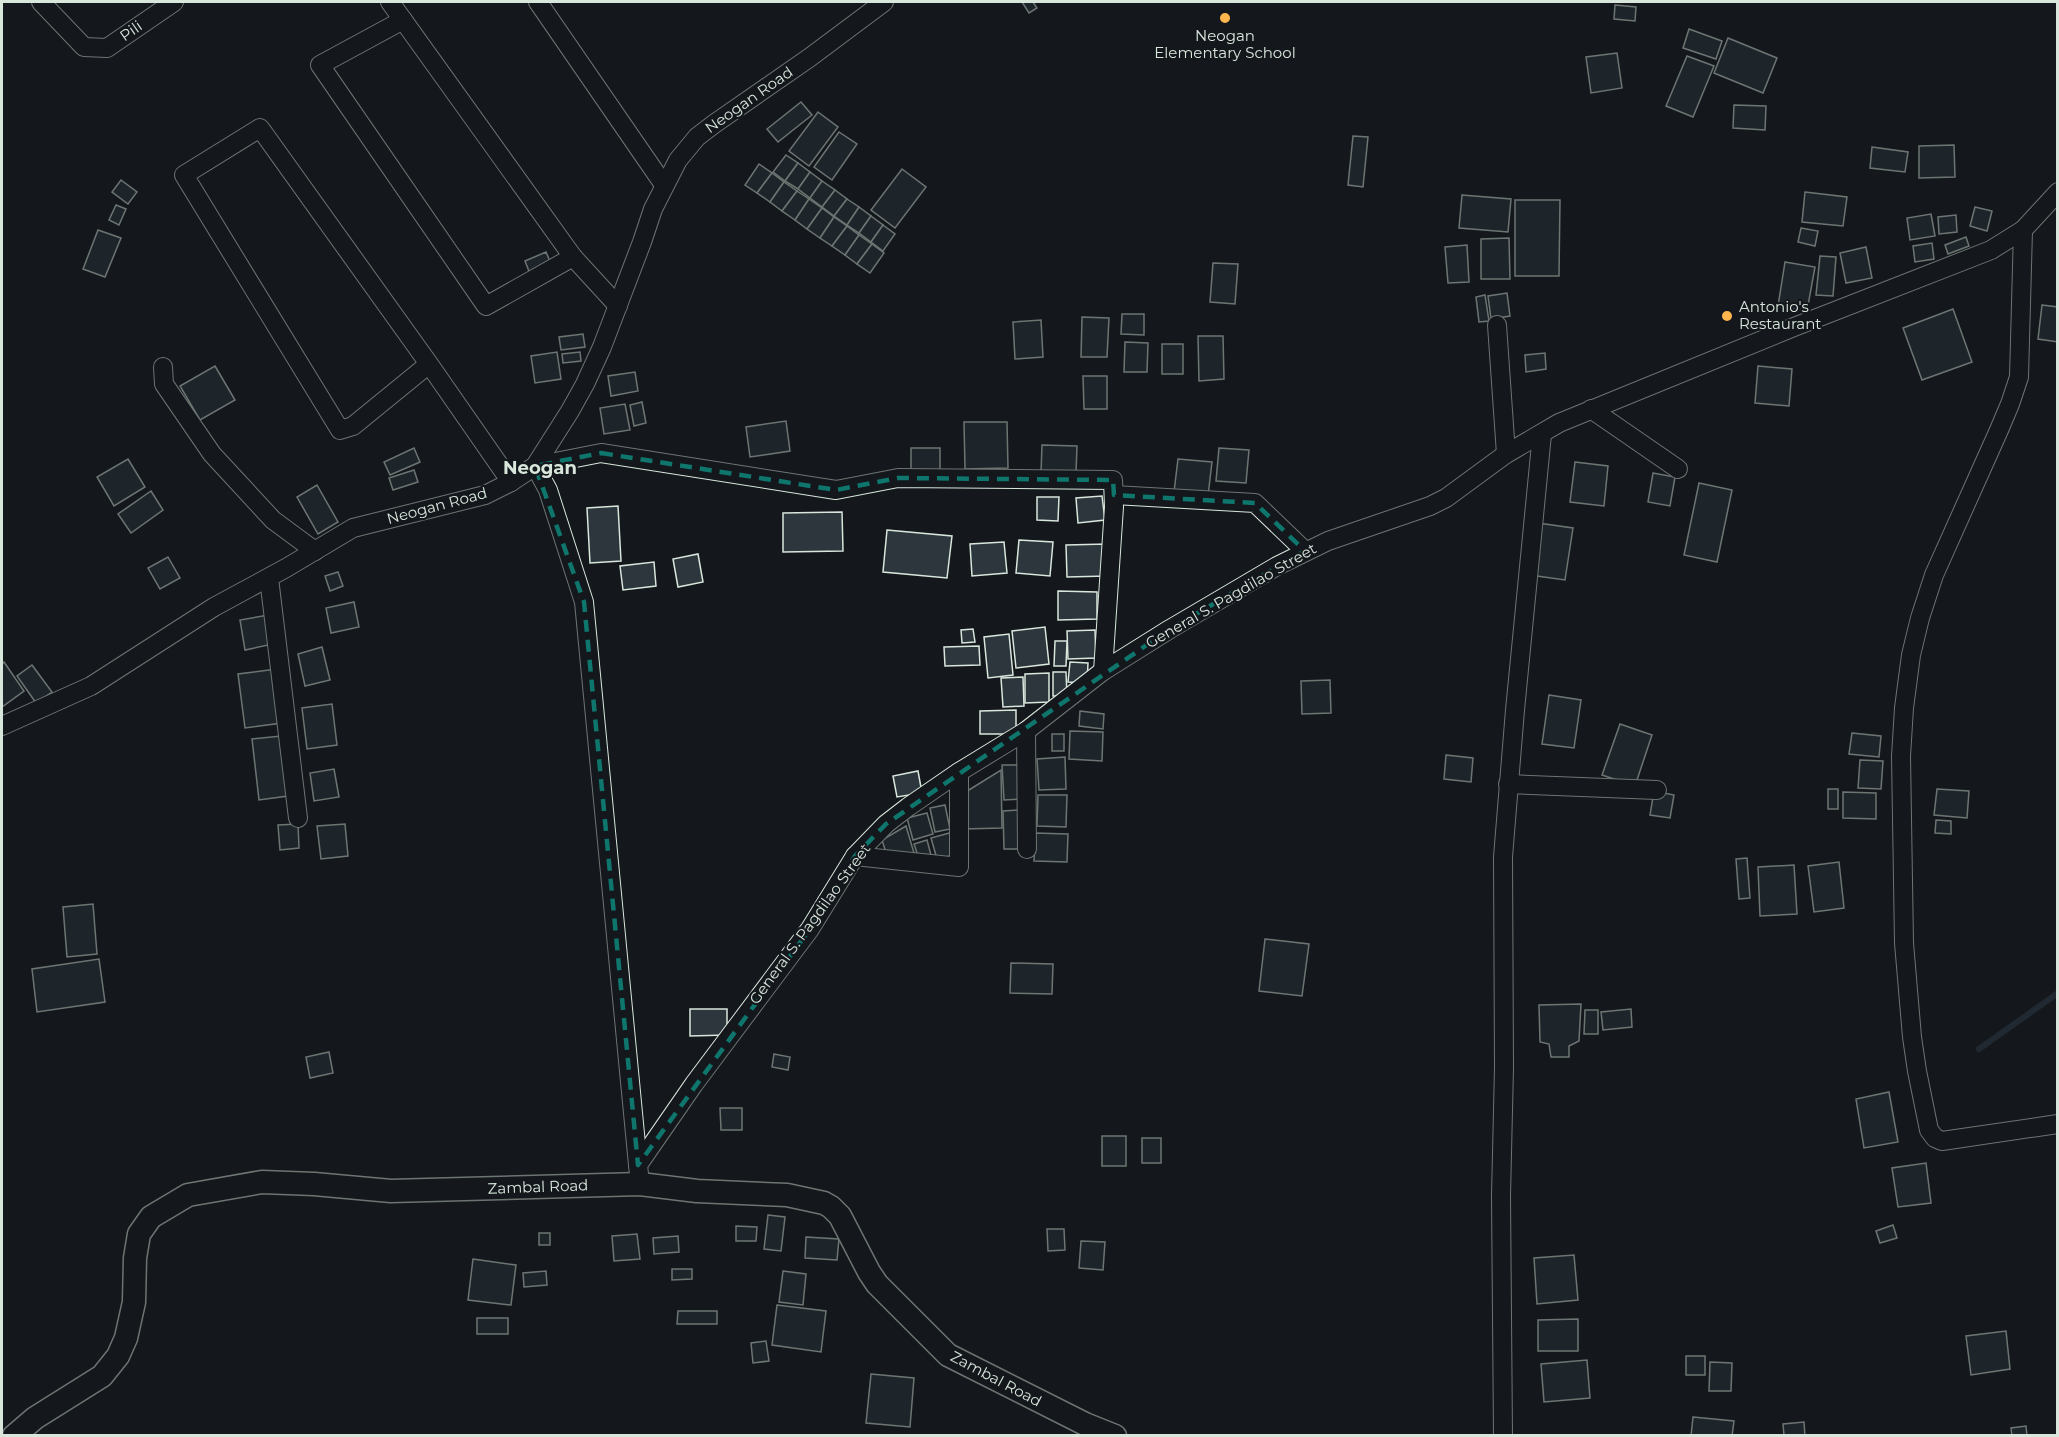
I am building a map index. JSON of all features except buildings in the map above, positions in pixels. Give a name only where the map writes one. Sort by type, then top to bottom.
[{"type":"street","name":"Pili","points":[[41,2],[84,47],[107,48],[174,2]]},
{"type":"street","points":[[390,2],[573,257],[618,306]]},
{"type":"street","points":[[538,2],[664,185]]},
{"type":"street","name":"Neogan Road","points":[[2,726],[91,686],[214,607],[269,578],[353,528],[485,495],[535,466],[585,384],[618,306],[653,209],[678,160],[698,137],[714,124],[884,2]]},
{"type":"street","points":[[403,20],[320,65],[486,306],[573,257]]},
{"type":"street","points":[[429,364],[353,426],[340,430],[184,175],[260,128],[429,364],[511,482]]},
{"type":"street","name":"General S. Pagdilao Street","points":[[639,1174],[694,1084],[810,929],[855,856],[886,824],[959,772],[1026,731],[1103,671],[1170,628],[1305,551],[1430,506],[1446,498],[1506,454],[1559,423],[1991,250],[2023,230],[2058,192]]},
{"type":"street","points":[[2023,230],[2019,377],[2007,412],[1934,575],[1911,655],[1901,756],[1904,942],[1917,1071],[1929,1130],[1935,1138],[1942,1141],[2058,1124]]},
{"type":"street","points":[[1497,325],[1506,454]]},
{"type":"street","points":[[163,367],[165,384],[212,454],[273,520],[315,551]]},
{"type":"street","points":[[1591,409],[1678,469]]},
{"type":"street","points":[[1503,1436],[1501,1196],[1504,1067],[1503,857],[1542,434]]},
{"type":"street","points":[[639,1174],[584,602],[548,490],[535,466],[601,453],[836,490],[898,478],[1113,480],[1103,671]]},
{"type":"street","points":[[1114,495],[1255,503],[1305,551]]},
{"type":"street","points":[[269,578],[298,818]]},
{"type":"street","points":[[1026,731],[1027,849]]},
{"type":"street","points":[[855,856],[959,867],[959,772]]},
{"type":"street","points":[[1508,784],[1657,790]]},
{"type":"street","name":"Zambal Road","points":[[14,1436],[35,1418],[102,1376],[118,1356],[126,1338],[134,1302],[135,1258],[139,1234],[151,1217],[188,1195],[262,1182],[391,1191],[639,1174],[697,1191],[787,1195],[824,1203],[840,1216],[877,1284],[948,1355],[1085,1424],[1115,1436]]},
{"type":"highlighted area","points":[[601,453],[836,490],[898,478],[1113,480],[1114,495],[1255,503],[1305,551],[1170,629],[886,824],[855,856],[810,929],[638,1165],[584,602],[535,466]]},
{"type":"waterway","points":[[1979,1049],[2058,993]]},
{"type":"place","name":"Neogan Elementary School","points":[[1225,18]]},
{"type":"place","name":"Antonio's Restaurant","points":[[1727,316]]},
{"type":"district","name":"Neogan","points":[[540,468]]}]
